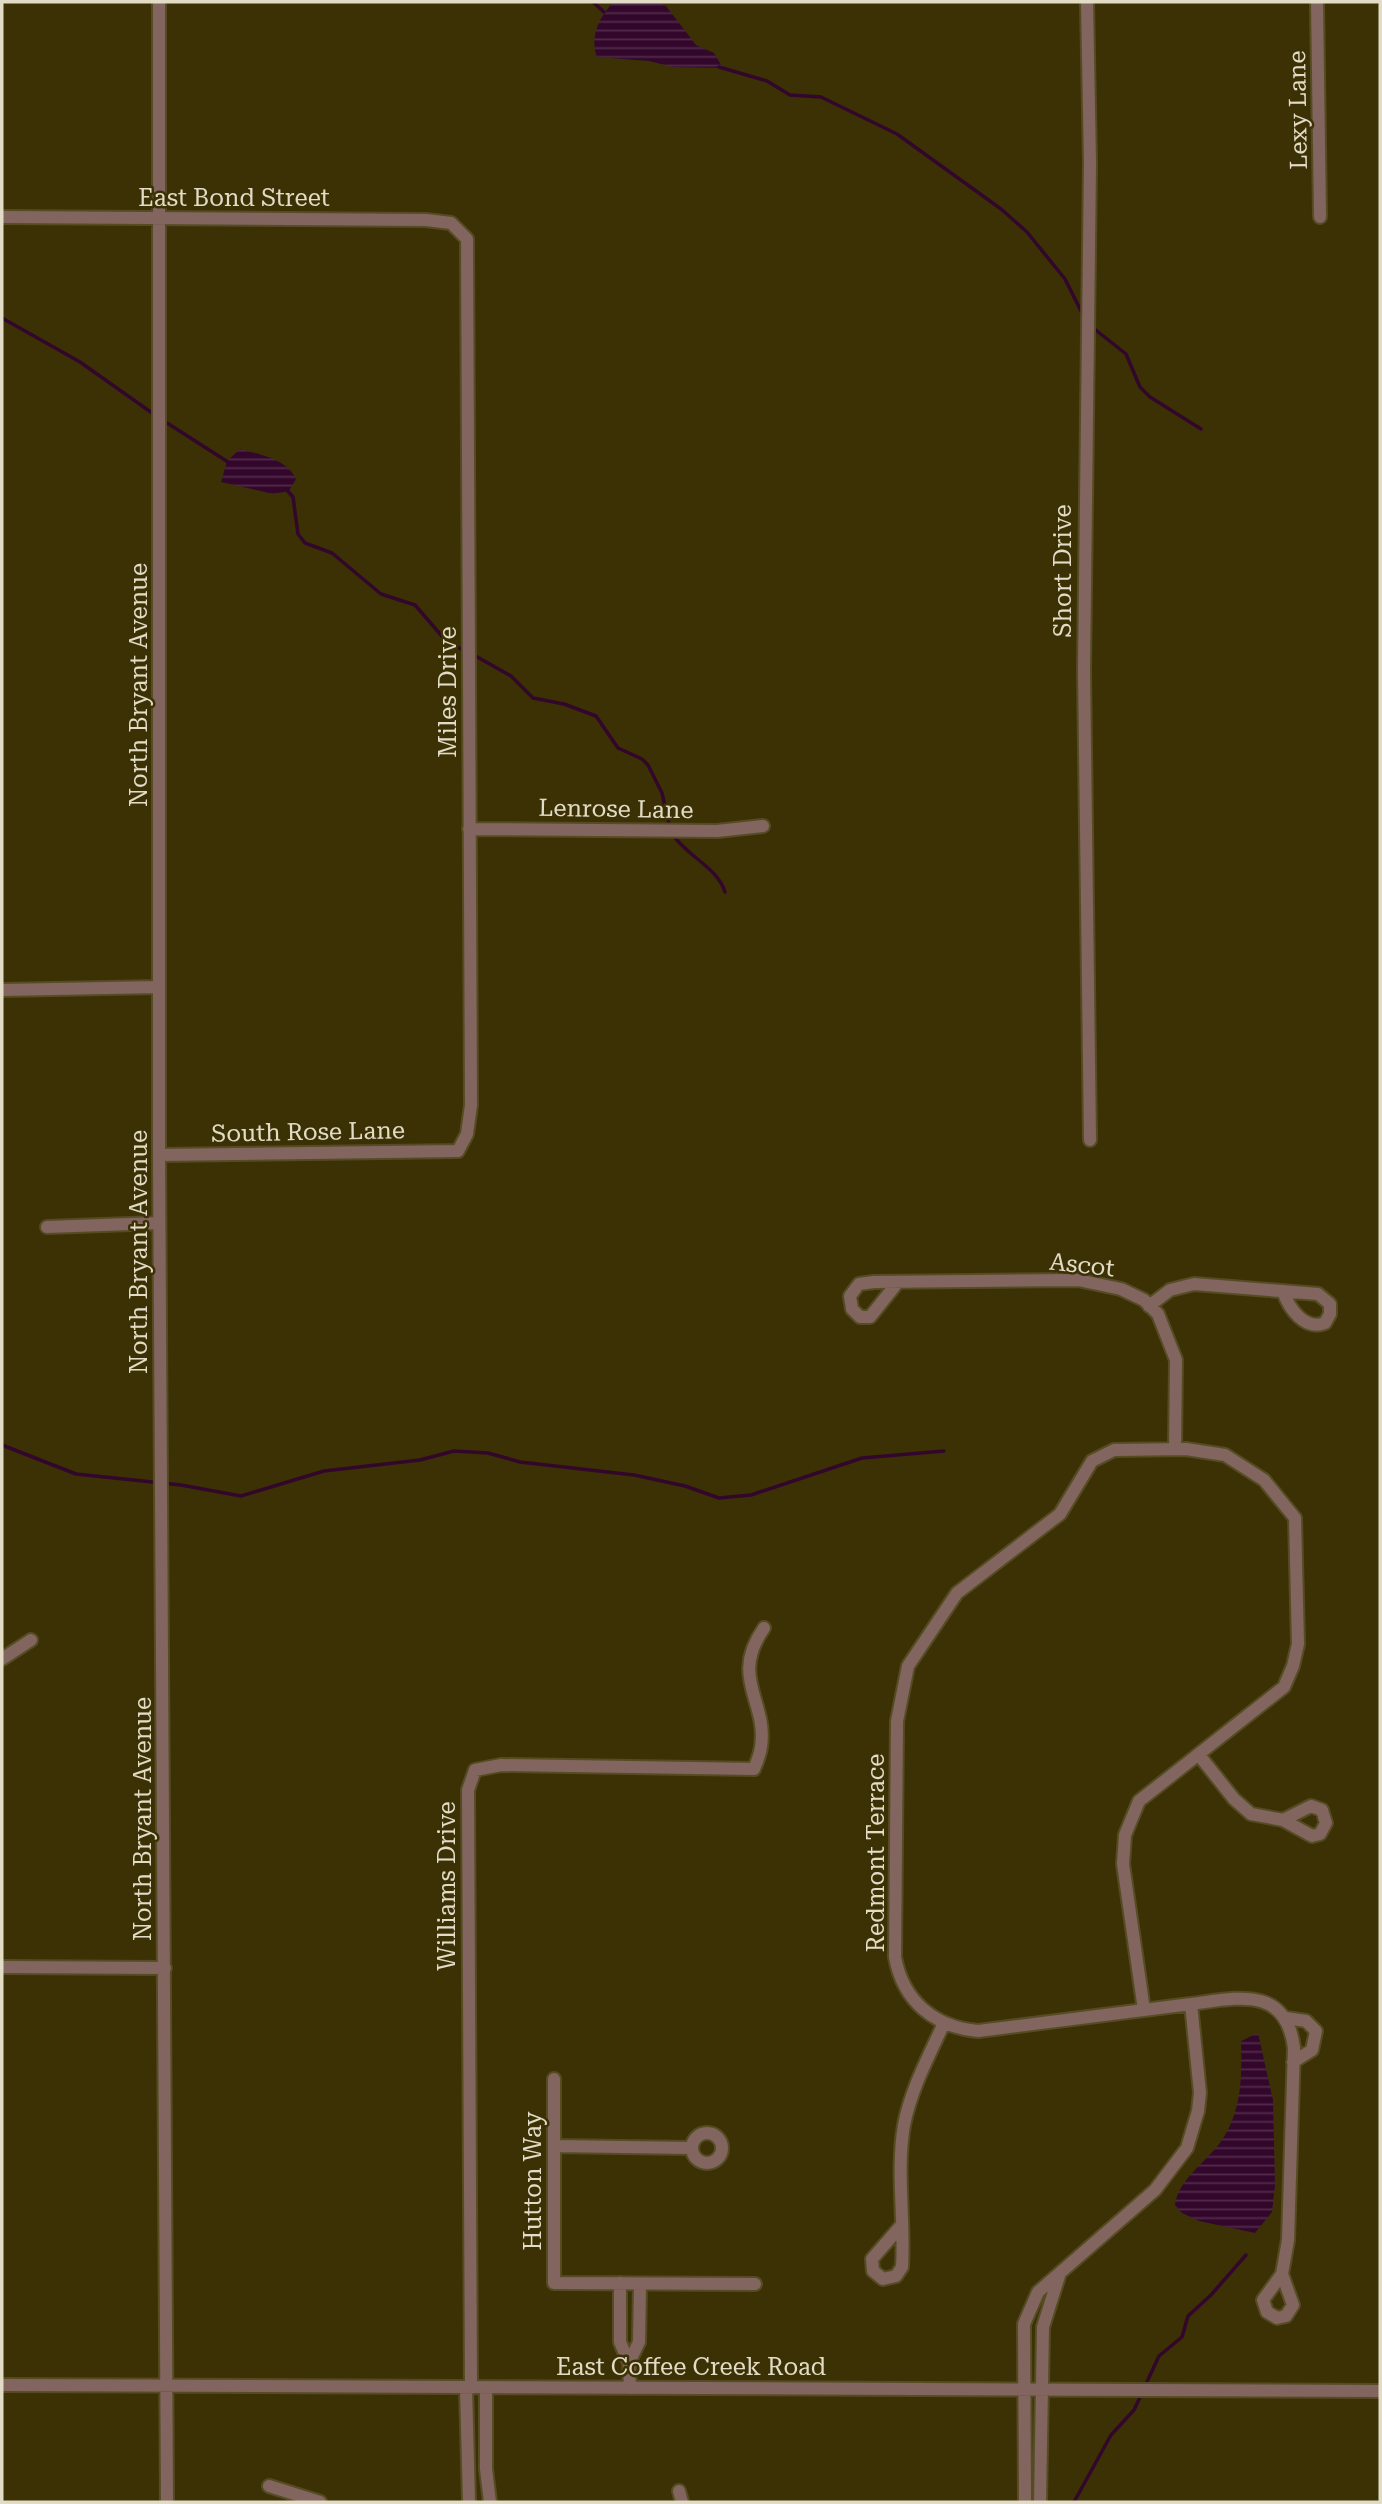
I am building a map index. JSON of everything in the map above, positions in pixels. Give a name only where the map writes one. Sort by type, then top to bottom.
[{"type":"street","name":"North Bryant Avenue","points":[[159,2],[159,1223],[167,2502]]},
{"type":"street","name":"Short Drive","points":[[1087,2],[1090,163],[1084,684],[1090,1140]]},
{"type":"street","name":"Lexy Lane","points":[[1317,2],[1320,217]]},
{"type":"street","name":"East Bond Street","points":[[2,217],[426,220],[451,223],[462,232]]},
{"type":"street","name":"Miles Drive","points":[[458,1151],[467,1134],[471,1105],[469,255],[462,232]]},
{"type":"street","name":"Lenrose Lane","points":[[469,828],[717,831],[763,826]]},
{"type":"street","points":[[2,990],[159,987]]},
{"type":"street","name":"South Rose Lane","points":[[159,1156],[458,1151]]},
{"type":"street","points":[[47,1227],[159,1223]]},
{"type":"street","name":"Ascot","points":[[898,1282],[1078,1280],[1121,1289],[1150,1306]]},
{"type":"street","points":[[1175,1449],[1176,1360],[1158,1314],[1150,1306],[1170,1290],[1194,1284],[1283,1291]]},
{"type":"street","name":"Redmont Terrace","points":[[1144,2010],[1123,1864],[1125,1835],[1139,1801],[1284,1687],[1298,1644],[1295,1518],[1264,1480],[1225,1455],[1175,1449],[1114,1450],[1092,1461],[1060,1514],[957,1592],[908,1666],[897,1721],[895,1957],[901,1979],[910,1996],[925,2012],[944,2023],[978,2031],[1144,2010],[1191,2004],[1254,1999],[1271,2005],[1286,2018],[1306,2021],[1315,2031],[1312,2050],[1293,2062]]},
{"type":"street","name":"Williams Drive","points":[[468,2388],[468,1790],[471,1778],[475,1770],[502,1765],[754,1769],[762,1746],[759,1720],[749,1688],[749,1666],[756,1640],[764,1628]]},
{"type":"street","points":[[2,1659],[31,1640]]},
{"type":"street","points":[[1199,1755],[1234,1799],[1251,1814],[1283,1820]]},
{"type":"street","points":[[2,1967],[165,1968]]},
{"type":"street","points":[[1025,2502],[1024,2324],[1038,2292],[1155,2190],[1187,2148],[1194,2131],[1200,2093],[1191,2004]]},
{"type":"street","points":[[1282,2274],[1290,2194],[1293,2062],[1293,2038],[1286,2018]]},
{"type":"street","points":[[900,2227],[905,2123],[918,2080],[944,2023]]},
{"type":"street","name":"Hutton Way","points":[[554,2079],[554,2283],[620,2283]]},
{"type":"street","points":[[554,2146],[692,2148]]},
{"type":"street","points":[[1040,2502],[1044,2328],[1061,2272]]},
{"type":"street","points":[[629,2388],[629,2363],[620,2343],[620,2283],[755,2284]]},
{"type":"street","points":[[629,2363],[639,2342],[640,2284]]},
{"type":"street","name":"East Coffee Creek Road","points":[[2,2385],[1380,2391]]},
{"type":"street","points":[[468,2388],[469,2502]]},
{"type":"street","points":[[486,2388],[486,2469],[491,2502]]},
{"type":"street","points":[[269,2486],[320,2502]]},
{"type":"shaded area","points":[[613,2],[655,2],[666,6],[696,45],[714,53],[723,68],[673,67],[649,61],[597,57],[594,42],[597,27]]},
{"type":"shaded area","points":[[240,449],[272,458],[286,466],[296,479],[289,491],[273,494],[221,482],[227,461]]},
{"type":"shaded area","points":[[1258,2033],[1273,2100],[1275,2185],[1272,2212],[1255,2233],[1199,2221],[1182,2213],[1175,2205],[1182,2187],[1229,2129],[1239,2092],[1241,2041]]},
{"type":"waterway","points":[[593,2],[604,12]]},
{"type":"waterway","points":[[719,67],[767,81],[790,95],[821,97],[897,134],[1001,209],[1027,232],[1065,279],[1083,315]]},
{"type":"waterway","points":[[2,318],[80,362],[155,415]]},
{"type":"waterway","points":[[1092,327],[1126,354],[1140,387],[1150,397],[1201,429]]},
{"type":"waterway","points":[[164,421],[228,462]]},
{"type":"waterway","points":[[286,489],[293,497],[298,534],[305,543],[332,553],[381,594],[415,605],[447,642],[465,651]]},
{"type":"waterway","points":[[472,654],[511,676],[533,698],[564,704],[596,716],[618,748],[642,759],[648,765],[662,793],[670,828]]},
{"type":"waterway","points":[[673,835],[716,876],[725,892]]},
{"type":"waterway","points":[[2,1445],[76,1474],[181,1485],[241,1496],[324,1471],[420,1460],[454,1451],[488,1453],[520,1462],[634,1475],[685,1486],[719,1498],[751,1495],[862,1458],[944,1451]]},
{"type":"waterway","points":[[1145,2386],[1159,2356],[1182,2337],[1188,2316],[1211,2295],[1246,2255]]},
{"type":"waterway","points":[[1074,2502],[1111,2435],[1134,2410],[1142,2393]]}]
